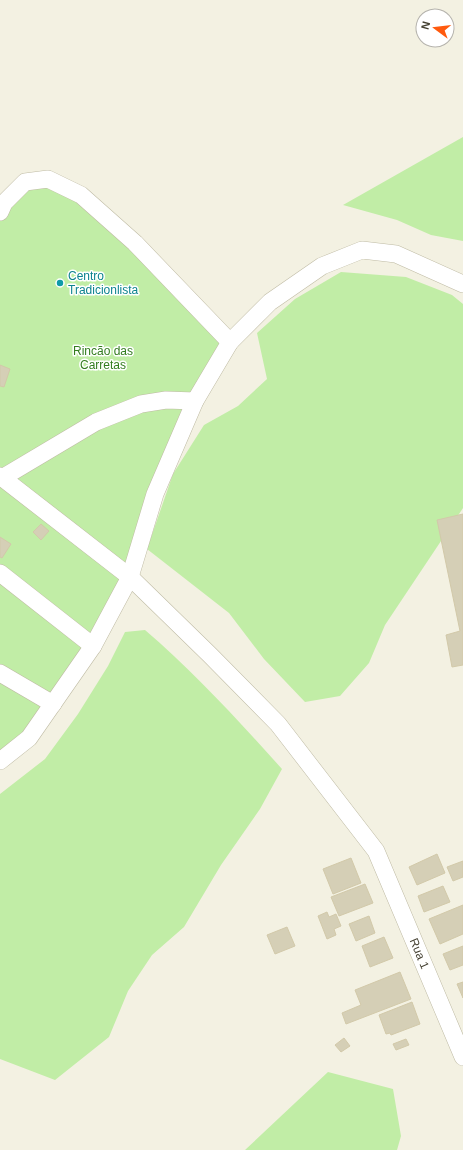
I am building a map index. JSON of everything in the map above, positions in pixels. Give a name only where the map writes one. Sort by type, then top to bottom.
[{"type":"street","points":[[0,212],[4,203],[25,182],[48,179],[80,195],[134,243],[230,342]]},
{"type":"street","points":[[0,761],[29,738],[93,646],[130,577],[155,494],[195,401],[230,342],[270,302],[322,266],[362,250],[396,254],[463,284]]},
{"type":"street","points":[[1,477],[96,422],[141,404],[166,400],[195,401]]},
{"type":"street","name":"Rua 1","points":[[1,477],[130,577],[278,724],[376,851],[463,1057]]},
{"type":"street","points":[[0,573],[93,646]]},
{"type":"street","points":[[0,673],[53,704]]},
{"type":"green space","points":[[463,137],[463,241],[431,235],[397,220],[343,205]]},
{"type":"green space","name":"Rincão das Carretas","points":[[25,182],[81,195],[230,342],[93,646],[0,761],[0,212]]},
{"type":"green space","points":[[341,272],[406,277],[452,295],[463,304],[463,508],[385,625],[369,663],[340,696],[305,702],[264,659],[229,613],[147,549],[173,474],[204,425],[238,406],[267,379],[257,333],[295,299]]},
{"type":"green space","points":[[145,630],[198,680],[282,769],[260,809],[221,865],[184,927],[152,955],[128,991],[109,1037],[55,1080],[0,1059],[0,794],[45,759],[78,714],[108,666],[125,632]]},
{"type":"green space","points":[[328,1072],[393,1089],[401,1136],[397,1150],[245,1150]]},
{"type":"building","points":[[0,365],[10,369],[4,387],[0,386]]},
{"type":"building","points":[[463,514],[463,665],[452,667],[446,635],[460,631],[437,520]]},
{"type":"building","points":[[41,524],[49,531],[41,540],[33,532]]},
{"type":"building","points":[[0,537],[11,544],[2,558],[0,557]]},
{"type":"building","points":[[437,854],[445,873],[417,885],[409,867]]},
{"type":"building","points":[[351,858],[361,883],[333,894],[323,869]]},
{"type":"building","points":[[463,861],[463,877],[453,881],[447,867]]},
{"type":"building","points":[[365,884],[373,903],[339,916],[331,897]]},
{"type":"building","points":[[443,886],[450,902],[424,912],[418,896]]},
{"type":"building","points":[[463,905],[463,934],[440,944],[429,919]]},
{"type":"building","points":[[327,912],[329,917],[336,914],[341,926],[334,929],[336,935],[327,939],[318,916]]},
{"type":"building","points":[[369,916],[375,933],[356,941],[349,924]]},
{"type":"building","points":[[287,927],[295,946],[275,954],[267,935]]},
{"type":"building","points":[[384,937],[393,958],[370,967],[362,946]]},
{"type":"building","points":[[463,946],[463,965],[450,970],[443,954]]},
{"type":"building","points":[[400,972],[411,999],[346,1024],[342,1013],[361,1005],[355,990]]},
{"type":"building","points":[[463,982],[463,998],[457,984]]},
{"type":"building","points":[[412,1002],[420,1024],[391,1035],[390,1033],[386,1034],[379,1015]]},
{"type":"building","points":[[344,1038],[350,1046],[341,1052],[335,1045]]},
{"type":"building","points":[[406,1039],[409,1045],[396,1050],[393,1044]]},
{"type":"place","name":"Centro Tradicionlista","points":[[60,283]]}]
